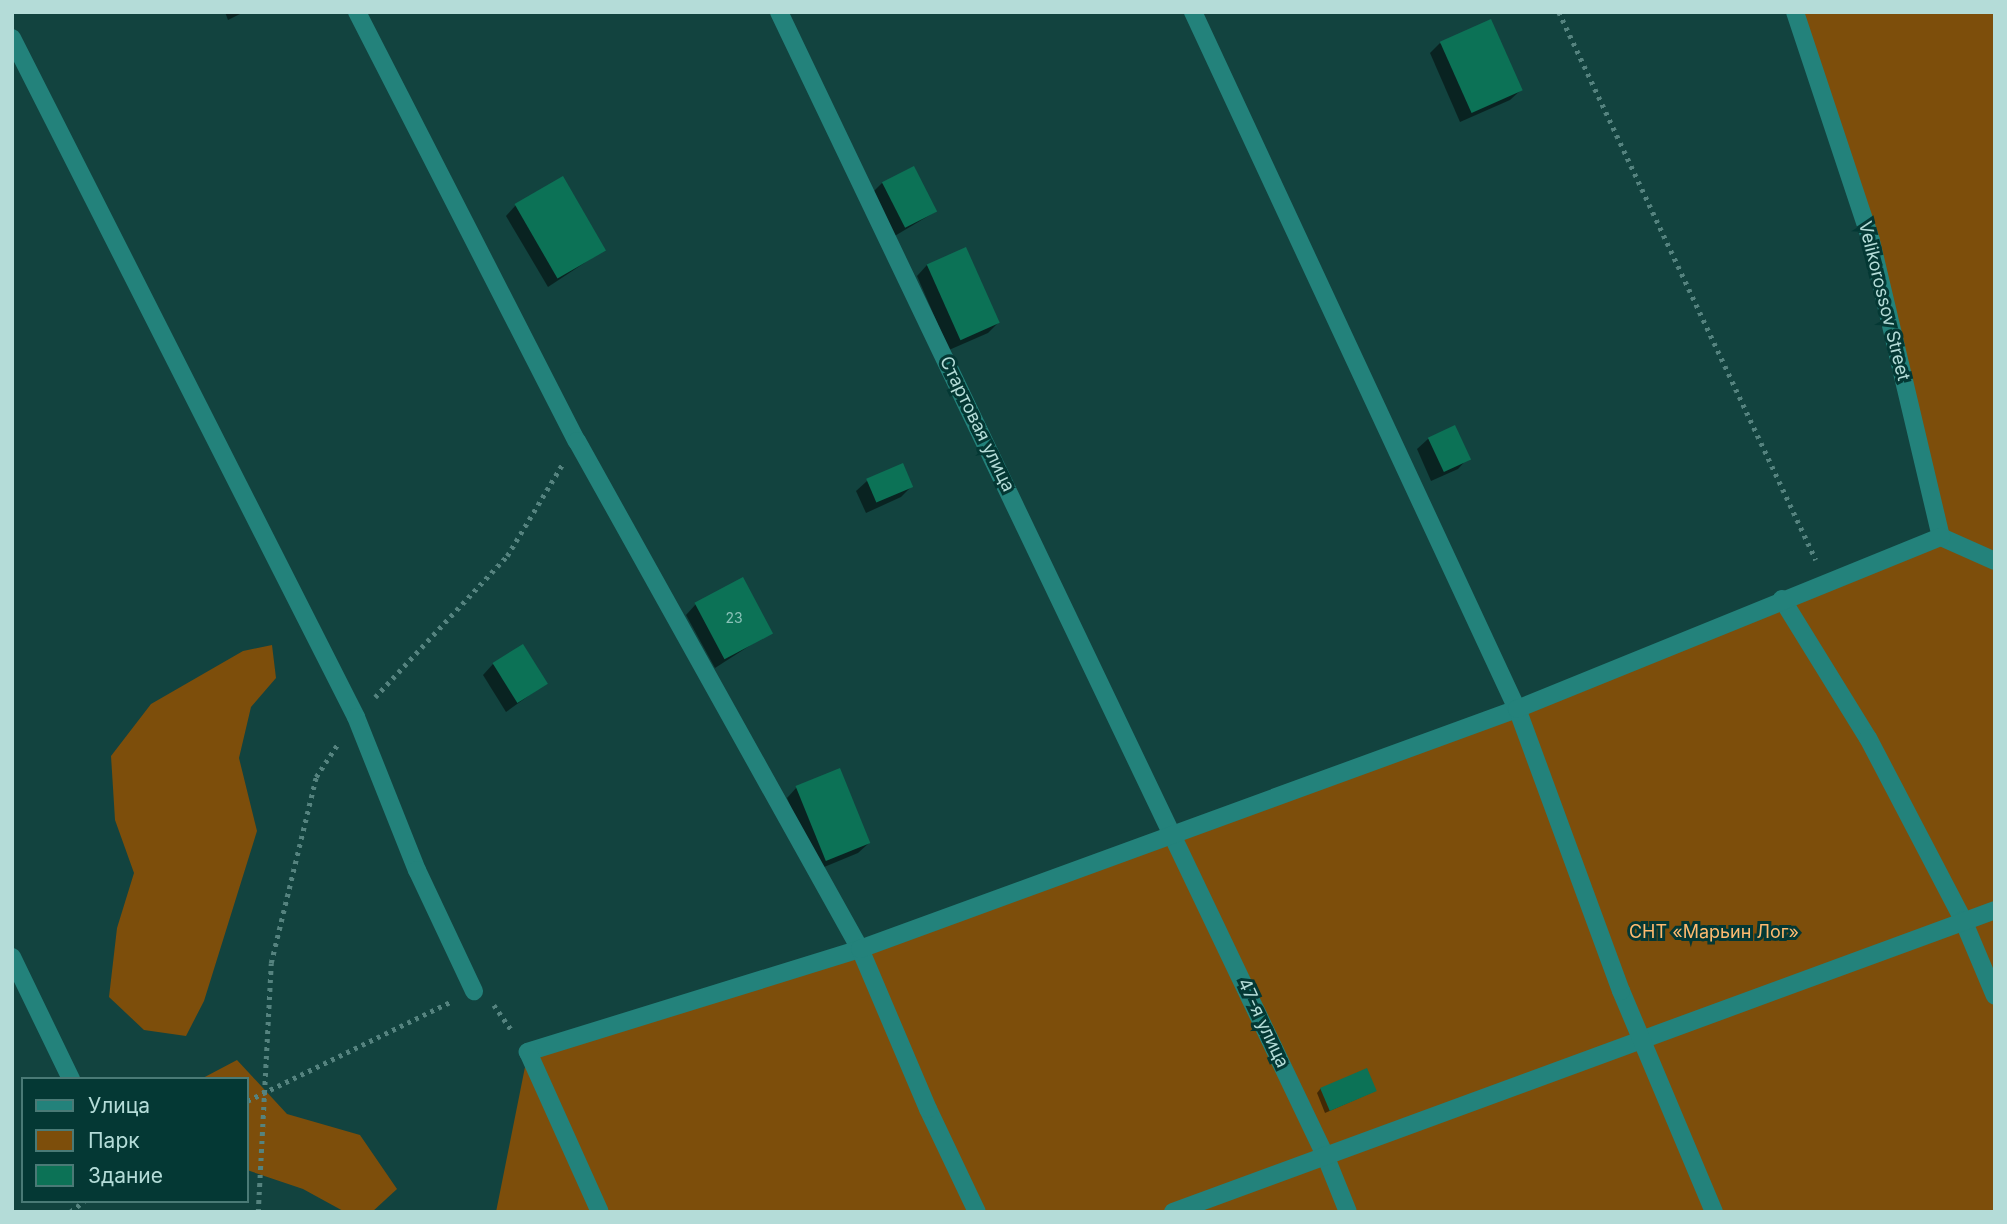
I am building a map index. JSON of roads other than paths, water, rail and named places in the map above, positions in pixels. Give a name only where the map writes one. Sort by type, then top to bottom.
[{"type":"street","points":[[357,12],[577,441],[860,949],[928,1109],[977,1212]]},
{"type":"street","name":"Стартовая улица","points":[[779,12],[1174,836]]},
{"type":"street","points":[[1193,12],[1517,709],[1641,1039],[1714,1212]]},
{"type":"street","name":"Velikorossov Street","points":[[1795,12],[1871,241],[1941,537]]},
{"type":"street","points":[[12,38],[356,717],[417,870],[474,991]]},
{"type":"street","points":[[600,1212],[528,1052],[860,949],[1174,836],[1517,709],[1782,599],[1827,584],[1941,537],[1995,561]]},
{"type":"street","points":[[1782,599],[1868,738],[1963,920],[1995,996]]},
{"type":"street","name":"47-я улица","points":[[1174,836],[1325,1155],[1348,1212]]},
{"type":"street","points":[[1172,1212],[1995,910]]},
{"type":"street","points":[[12,957],[70,1077]]},
{"type":"park label","name":"СНТ «Марьин Лог»","points":[[1714,932]]}]
